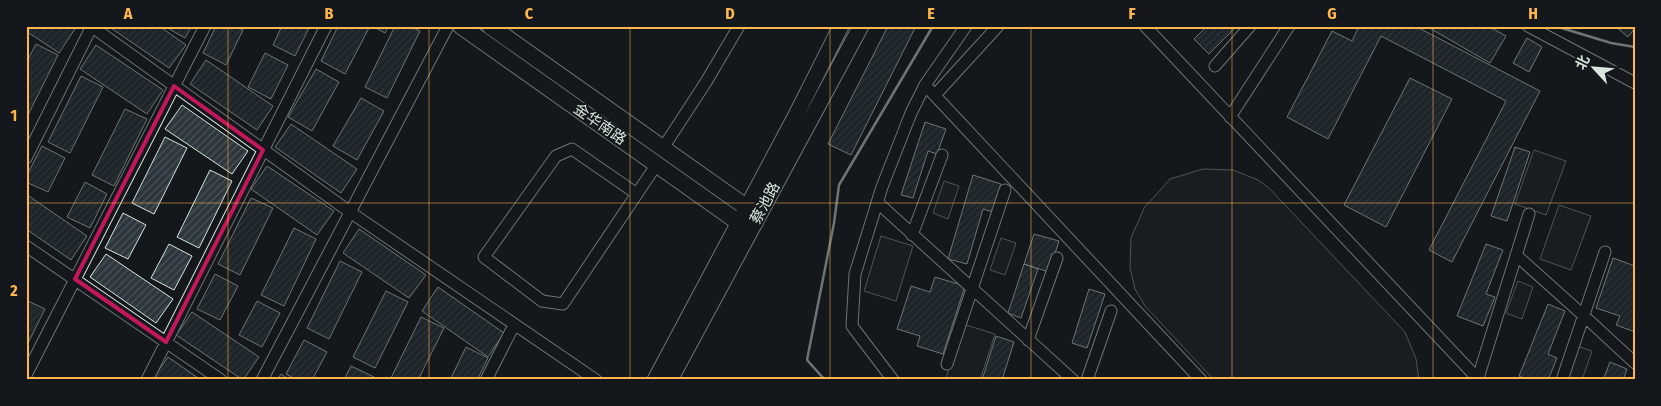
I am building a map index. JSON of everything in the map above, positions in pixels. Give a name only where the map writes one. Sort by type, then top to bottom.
[{"type":"main road","name":"金华南路","points":[[460,26],[738,222]]},
{"type":"main road","name":"金华南路","points":[[490,26],[746,207],[755,222]]},
{"type":"main road","points":[[738,222],[755,222]]},
{"type":"street","points":[[26,375],[204,26]]},
{"type":"street","points":[[146,380],[326,26]]},
{"type":"street","points":[[262,380],[448,26]]},
{"type":"street","points":[[663,148],[706,82],[739,26]]},
{"type":"street","name":"蔡池路","points":[[655,380],[842,26]]},
{"type":"street","name":"蔡池路","points":[[670,380],[861,26]]},
{"type":"street","points":[[893,380],[852,326],[855,274],[877,202],[911,112],[925,86],[966,26]]},
{"type":"street","points":[[935,95],[998,26]]},
{"type":"street","points":[[1145,26],[1478,379],[1529,214]]},
{"type":"street","points":[[1215,66],[1250,26]]},
{"type":"street","points":[[1230,117],[1289,26]]},
{"type":"street","points":[[1528,26],[1635,83]]},
{"type":"street","points":[[26,158],[92,27],[350,212],[517,327],[582,376],[596,380]]},
{"type":"street","points":[[925,86],[1201,380]]},
{"type":"street","points":[[637,194],[572,148],[556,156],[484,257],[542,301],[563,304],[637,194],[657,164]]},
{"type":"street","points":[[912,234],[942,155]]},
{"type":"street","points":[[947,364],[1005,190]]},
{"type":"street","points":[[877,202],[1072,380]]},
{"type":"street","points":[[26,246],[221,380]]},
{"type":"street","points":[[1562,380],[1605,252]]},
{"type":"street","points":[[1516,255],[1635,363]]},
{"type":"street","points":[[1028,340],[1057,258]]},
{"type":"street","points":[[1087,380],[1111,311]]},
{"type":"street","points":[[486,380],[517,327]]},
{"type":"street","points":[[493,380],[517,327]]},
{"type":"highlighted area","points":[[174,86],[263,150],[166,342],[75,279]]},
{"type":"shaded area","points":[[1534,150],[1566,161],[1546,215],[1515,204]]},
{"type":"shaded area","points":[[1203,169],[1233,170],[1258,180],[1269,188],[1405,332],[1416,359],[1419,380],[1214,380],[1145,306],[1135,289],[1130,268],[1131,238],[1144,208],[1170,179]]},
{"type":"shaded area","points":[[944,181],[959,186],[948,219],[933,213]]},
{"type":"shaded area","points":[[1559,205],[1591,216],[1571,270],[1540,259]]},
{"type":"shaded area","points":[[881,236],[913,246],[896,301],[864,291]]},
{"type":"shaded area","points":[[1001,238],[1016,243],[1005,275],[990,270]]},
{"type":"shaded area","points":[[1518,281],[1533,287],[1522,319],[1506,313]]},
{"type":"shaded area","points":[[963,324],[995,334],[980,380],[951,380],[946,378]]},
{"type":"shaded area","points":[[1577,346],[1592,351],[1582,380],[1572,380],[1566,378]]},
{"type":"building","points":[[26,26],[70,26],[75,29],[59,53],[26,31]]},
{"type":"building","points":[[108,26],[159,26],[186,45],[169,68]]},
{"type":"building","points":[[164,26],[192,26],[185,38]]},
{"type":"building","points":[[216,26],[235,26],[243,30],[226,65],[203,53]]},
{"type":"building","points":[[282,26],[310,26],[295,56],[273,45]]},
{"type":"building","points":[[338,26],[370,26],[345,74],[321,61]]},
{"type":"building","points":[[372,26],[389,26],[385,33]]},
{"type":"building","points":[[395,26],[409,26],[420,31],[387,98],[365,87]]},
{"type":"building","points":[[888,26],[912,26],[915,28],[851,155],[828,144]]},
{"type":"building","points":[[1207,26],[1237,26],[1209,54],[1194,39]]},
{"type":"building","points":[[1359,26],[1415,26],[1540,91],[1452,262],[1429,250],[1506,101],[1381,36],[1328,139],[1287,117],[1332,31],[1352,41]]},
{"type":"building","points":[[1426,26],[1488,26],[1506,36],[1490,63]]},
{"type":"building","points":[[1615,26],[1635,26],[1635,28],[1628,37]]},
{"type":"building","points":[[1527,38],[1542,47],[1529,72],[1513,63]]},
{"type":"building","points":[[36,44],[58,55],[26,119],[26,63]]},
{"type":"building","points":[[96,45],[163,90],[147,114],[80,69]]},
{"type":"building","points":[[265,53],[288,65],[271,99],[248,87]]},
{"type":"building","points":[[206,60],[273,106],[257,130],[190,84]]},
{"type":"building","points":[[316,69],[339,82],[312,131],[288,117]]},
{"type":"building","points":[[81,76],[103,87],[70,153],[48,142]]},
{"type":"building","points":[[1410,78],[1452,99],[1386,227],[1344,205]]},
{"type":"building","points":[[361,98],[384,111],[357,160],[333,146]]},
{"type":"building","points":[[182,105],[248,151],[232,174],[165,129]]},
{"type":"building","points":[[125,109],[147,119],[114,186],[92,175]]},
{"type":"building","points":[[925,122],[946,129],[937,154],[928,151],[913,198],[901,195]]},
{"type":"building","points":[[291,124],[357,169],[341,193],[275,147]]},
{"type":"building","points":[[165,137],[187,148],[154,214],[132,203]]},
{"type":"building","points":[[42,146],[65,158],[48,192],[26,182],[26,177]]},
{"type":"building","points":[[1515,147],[1530,152],[1507,221],[1491,216]]},
{"type":"building","points":[[267,166],[334,211],[317,235],[251,189]]},
{"type":"building","points":[[210,170],[232,181],[199,248],[177,237]]},
{"type":"building","points":[[973,175],[1001,184],[993,212],[983,209],[967,264],[948,259]]},
{"type":"building","points":[[85,182],[107,194],[90,228],[67,217]]},
{"type":"building","points":[[26,194],[87,236],[71,260],[26,229]]},
{"type":"building","points":[[251,198],[273,208],[240,275],[218,264]]},
{"type":"building","points":[[123,213],[146,225],[128,259],[105,248]]},
{"type":"building","points":[[294,228],[316,239],[284,306],[261,295]]},
{"type":"building","points":[[359,229],[426,275],[409,298],[343,253]]},
{"type":"building","points":[[1034,234],[1059,241],[1049,272],[1024,264]]},
{"type":"building","points":[[169,244],[192,256],[174,290],[151,278]]},
{"type":"building","points":[[1486,244],[1503,250],[1486,294],[1495,297],[1483,326],[1457,316]]},
{"type":"building","points":[[106,254],[173,299],[156,323],[90,277]]},
{"type":"building","points":[[1613,258],[1635,266],[1635,332],[1616,325],[1620,316],[1596,308]]},
{"type":"building","points":[[340,261],[362,272],[329,339],[307,328]]},
{"type":"building","points":[[1024,264],[1038,269],[1021,318],[1008,313]]},
{"type":"building","points":[[215,274],[238,286],[220,320],[197,309]]},
{"type":"building","points":[[935,277],[965,286],[943,354],[917,346],[920,336],[897,329],[911,286],[930,292]]},
{"type":"building","points":[[438,287],[504,333],[488,357],[422,311]]},
{"type":"building","points":[[1089,289],[1105,294],[1087,348],[1072,343]]},
{"type":"building","points":[[386,291],[408,302],[375,368],[353,357]]},
{"type":"building","points":[[26,300],[45,309],[26,347]]},
{"type":"building","points":[[257,301],[280,313],[262,347],[239,335]]},
{"type":"building","points":[[1548,304],[1565,311],[1548,354],[1557,358],[1548,380],[1528,380],[1519,376]]},
{"type":"building","points":[[192,312],[259,357],[243,380],[176,335]]},
{"type":"building","points":[[421,317],[444,328],[418,380],[390,380]]},
{"type":"building","points":[[996,336],[1014,342],[1002,380],[982,380]]},
{"type":"building","points":[[304,340],[327,352],[312,380],[297,380],[286,374]]},
{"type":"building","points":[[466,347],[488,358],[477,380],[450,380]]},
{"type":"building","points":[[168,357],[201,380],[152,380]]},
{"type":"building","points":[[1610,362],[1627,369],[1623,380],[1603,380]]},
{"type":"building","points":[[351,366],[374,377],[372,380],[344,380]]},
{"type":"building","points":[[281,374],[290,380],[277,380]]},
{"type":"wall","points":[[825,380],[807,360],[834,223],[839,185],[933,26]]},
{"type":"wall","points":[[1555,26],[1611,43],[1635,47]]}]
